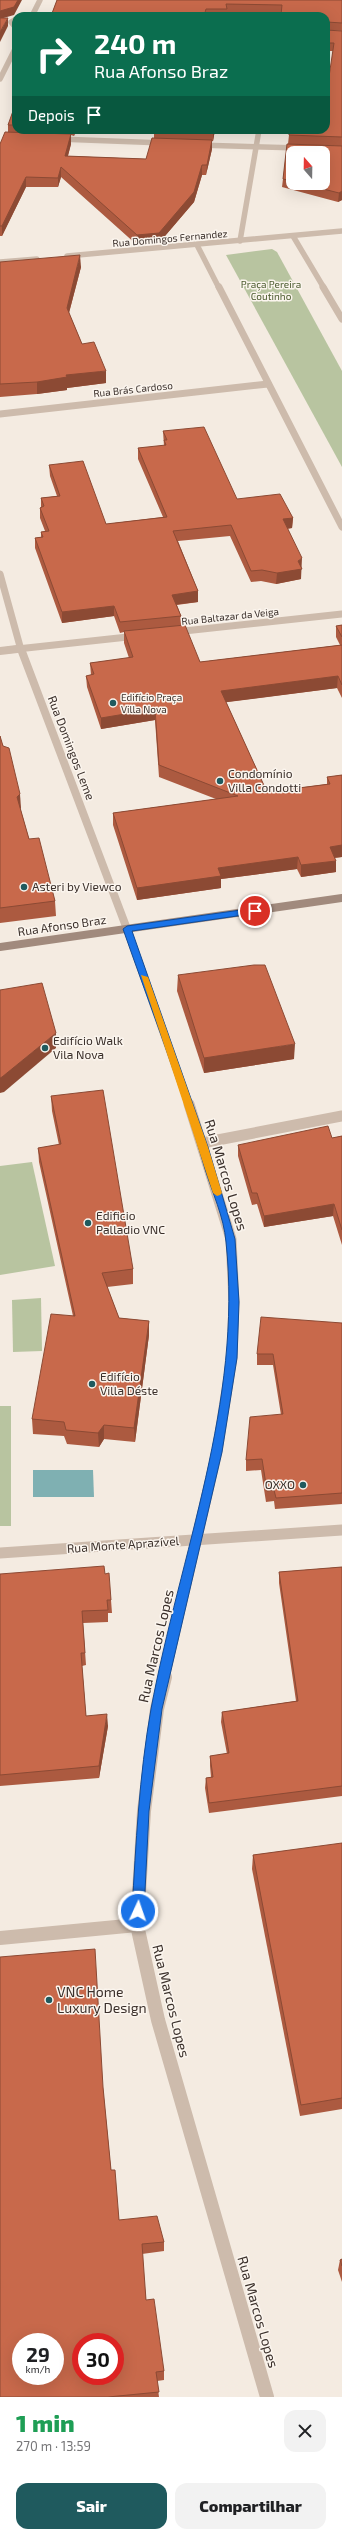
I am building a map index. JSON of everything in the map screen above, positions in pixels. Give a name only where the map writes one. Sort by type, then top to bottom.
[{"type":"street","points":[[34,12],[40,0]]},
{"type":"street","points":[[0,79],[12,56]]},
{"type":"street","points":[[240,241],[258,134]]},
{"type":"street","points":[[48,139],[168,143]]},
{"type":"street","points":[[192,144],[286,148]]},
{"type":"street","name":"Rua Domingos Fernandez","points":[[63,257],[342,231]]},
{"type":"street","points":[[293,236],[342,319]]},
{"type":"street","points":[[197,245],[342,527]]},
{"type":"street","points":[[0,262],[47,258]]},
{"type":"street","name":"Rua Brás Cardoso","points":[[0,414],[268,384]]},
{"type":"street","name":"Rua Domingos Leme","points":[[0,574],[21,649],[127,929]]},
{"type":"street","name":"Rua Baltazar da Veiga","points":[[170,633],[342,614]]},
{"type":"street","points":[[0,651],[146,635]]},
{"type":"street","name":"Rua Afonso Braz","points":[[0,947],[342,898]]},
{"type":"street","name":"Rua Marcos Lopes","points":[[127,929],[202,1143],[231,1239],[234,1302],[232,1358],[217,1452],[156,1709],[144,1811],[137,1925],[158,2020],[267,2397]]},
{"type":"street","points":[[202,1143],[342,1116]]},
{"type":"street","name":"Rua Monte Aprazível","points":[[0,1553],[342,1530]]},
{"type":"street","points":[[0,1938],[137,1925]]},
{"type":"green space","name":"Praça Pereira Coutinho","points":[[272,249],[277,252],[342,371],[342,467],[226,255]]},
{"type":"green space","points":[[32,1162],[55,1266],[0,1275],[0,1166]]},
{"type":"green space","points":[[41,1298],[42,1351],[13,1352],[12,1300]]},
{"type":"green space","points":[[0,1406],[11,1406],[11,1526],[0,1526]]},
{"type":"water","points":[[33,1470],[93,1470],[94,1497],[33,1497]]},
{"type":"building","points":[[0,0],[18,0],[14,7],[0,11]]},
{"type":"building","points":[[57,0],[342,0],[342,23],[330,22],[330,12],[281,12],[282,5],[226,4],[227,9],[206,9],[205,12],[52,12]]},
{"type":"building","points":[[0,18],[8,18],[0,32]]},
{"type":"building","points":[[330,30],[342,31],[342,137],[289,135],[330,134],[330,70],[334,43],[330,43]]},
{"type":"building","points":[[12,114],[12,125],[8,125]]},
{"type":"building","points":[[5,132],[12,132],[12,134],[71,134],[65,156],[146,159],[152,138],[212,140],[207,165],[202,165],[194,192],[159,233],[137,235],[61,167],[58,178],[26,177],[2,226],[0,226],[0,144]]},
{"type":"building","points":[[287,144],[342,146],[342,191],[339,193],[327,190],[330,190],[330,146],[287,146]]},
{"type":"building","points":[[286,153],[286,180],[283,179]]},
{"type":"building","points":[[80,255],[67,308],[82,344],[94,342],[106,371],[66,375],[67,377],[37,382],[0,384],[0,262]]},
{"type":"building","points":[[204,427],[237,499],[280,494],[293,518],[283,519],[302,558],[298,561],[302,569],[277,573],[262,570],[251,571],[231,525],[173,531],[198,591],[172,595],[181,616],[120,622],[114,606],[62,612],[35,538],[43,537],[41,532],[49,531],[40,508],[44,506],[41,498],[60,496],[49,465],[83,461],[106,524],[167,517],[138,448],[166,445],[164,440],[167,440],[163,431]]},
{"type":"building","points":[[185,625],[200,662],[342,645],[342,685],[338,676],[221,691],[267,792],[330,784],[327,777],[342,775],[342,845],[330,847],[336,861],[301,865],[298,857],[218,868],[221,876],[137,888],[113,813],[238,796],[159,765],[155,709],[101,718],[86,676],[94,674],[90,663],[133,657],[124,631]]},
{"type":"building","points":[[342,625],[342,637],[336,626]]},
{"type":"building","points":[[0,736],[3,746],[9,748],[20,794],[17,797],[29,839],[39,838],[55,901],[0,908]]},
{"type":"building","points":[[254,965],[265,965],[295,1044],[204,1058],[178,975]]},
{"type":"building","points":[[42,983],[56,1033],[0,1078],[0,990]]},
{"type":"building","points":[[103,1090],[133,1269],[102,1273],[119,1318],[149,1321],[134,1428],[104,1425],[98,1433],[66,1430],[64,1422],[32,1419],[51,1314],[75,1316],[38,1148],[61,1144],[51,1096]]},
{"type":"building","points":[[328,1126],[332,1138],[342,1136],[342,1230],[334,1204],[264,1216],[257,1193],[252,1193],[238,1145]]},
{"type":"building","points":[[261,1317],[342,1323],[342,1493],[276,1498],[274,1490],[267,1491],[262,1459],[246,1460],[250,1417],[283,1414],[273,1354],[257,1354]]},
{"type":"building","points":[[104,1566],[105,1574],[109,1573],[111,1600],[107,1600],[108,1610],[82,1611],[85,1653],[81,1653],[86,1716],[107,1714],[99,1766],[0,1775],[0,1574]]},
{"type":"building","points":[[342,1567],[342,1786],[209,1803],[206,1778],[213,1777],[210,1756],[229,1753],[222,1712],[298,1701],[279,1572]]},
{"type":"building","points":[[342,1843],[342,2098],[301,2105],[253,1855]]},
{"type":"building","points":[[95,1949],[103,2087],[111,2170],[115,2170],[119,2220],[157,2216],[164,2242],[142,2244],[146,2300],[154,2299],[164,2371],[156,2372],[159,2392],[108,2397],[0,2397],[0,1957]]},
{"type":"slow traffic","points":[[144,977],[204,1147],[217,1193]]},
{"type":"place","name":"Edifício Praça Villa Nova","points":[[113,703]]},
{"type":"place","name":"Condomínio Villa Condotti","points":[[220,781]]},
{"type":"place","name":"Asteri by Viewco","points":[[24,887]]},
{"type":"place","name":"Edifício Walk Vila Nova","points":[[45,1048]]},
{"type":"place","name":"Edificio Palladio VNC","points":[[88,1223]]},
{"type":"place","name":"Edifício Villa Déste","points":[[92,1384]]},
{"type":"place","name":"OXXO","points":[[303,1485]]},
{"type":"place","name":"VNC Home Luxury Design","points":[[49,2000]]},
{"type":"route","points":[[138,1911],[144,1811],[156,1709],[217,1452],[232,1358],[234,1302],[231,1239],[204,1147],[127,929],[255,911]]}]
